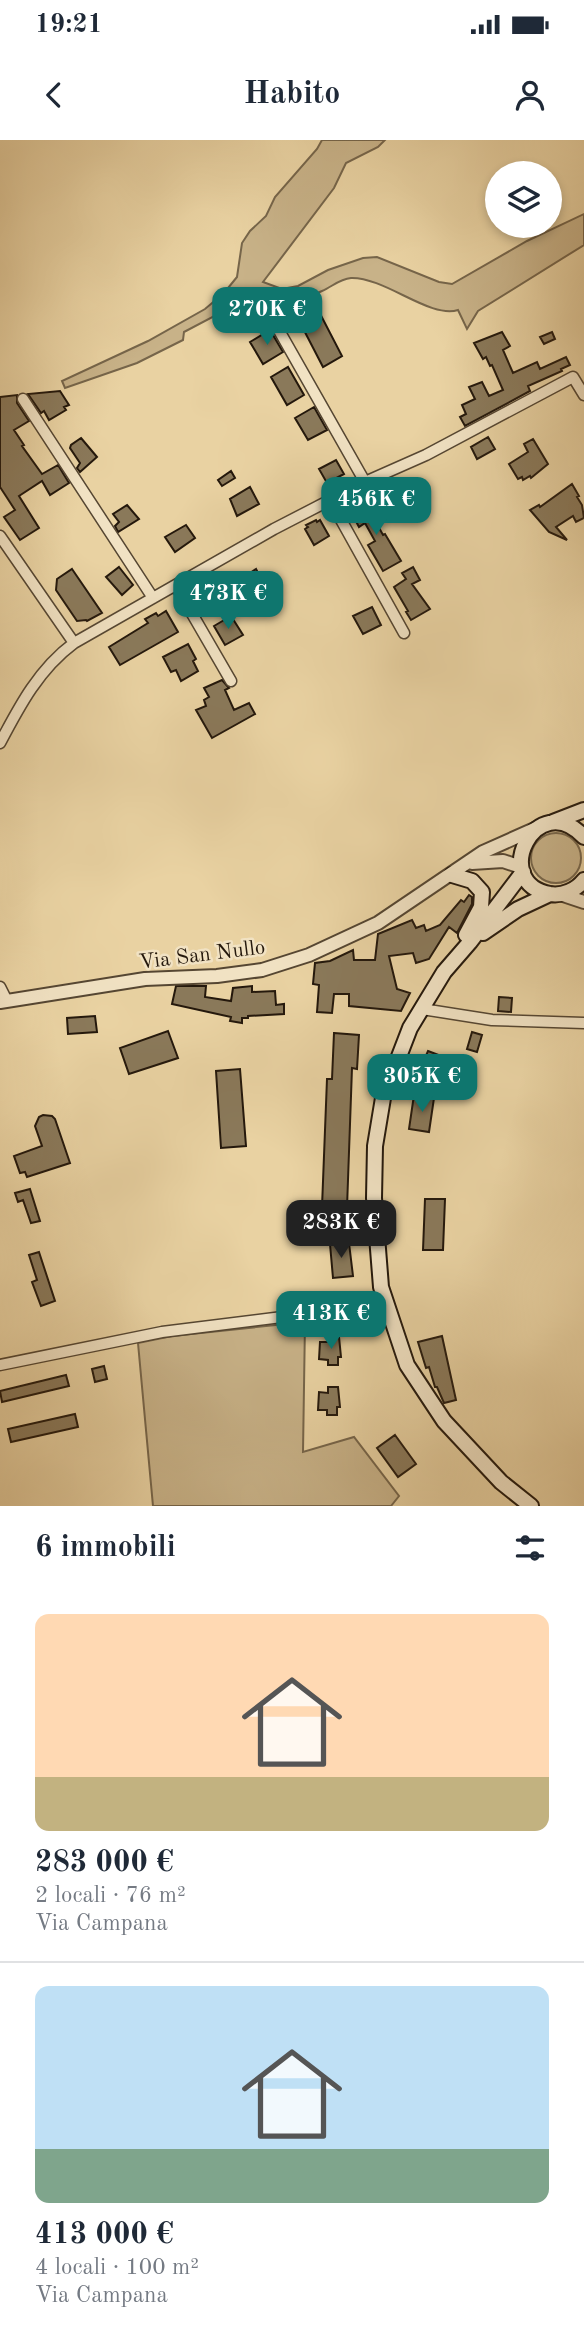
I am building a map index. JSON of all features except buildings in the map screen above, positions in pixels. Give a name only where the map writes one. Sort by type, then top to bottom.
[{"type":"main road","points":[[555,894],[531,885],[522,870],[520,858],[525,840],[543,826],[584,810]]},
{"type":"main road","points":[[543,826],[566,824],[584,837]]},
{"type":"main road","points":[[444,972],[470,942],[522,870]]},
{"type":"main road","points":[[452,875],[472,881],[478,886],[482,892],[481,907],[410,1028],[383,1098],[375,1146],[374,1198],[381,1287],[407,1365],[444,1421],[501,1482],[531,1506]]},
{"type":"main road","points":[[470,942],[498,921],[555,894],[572,891],[584,880]]},
{"type":"street","points":[[264,304],[366,482]]},
{"type":"street","points":[[0,743],[32,687],[54,658],[74,643],[274,529],[426,455],[573,377],[584,395]]},
{"type":"street","points":[[23,399],[153,598]]},
{"type":"street","points":[[330,500],[404,633]]},
{"type":"street","points":[[0,536],[74,643]]},
{"type":"street","points":[[176,586],[231,681]]},
{"type":"street","name":"Via San Nullo","points":[[4,1002],[145,979],[217,976],[262,970],[309,955],[378,923],[483,852],[543,826]]},
{"type":"street","name":"Via San Nullo","points":[[468,864],[503,861],[522,870]]},
{"type":"street","points":[[555,894],[584,902]]},
{"type":"street","points":[[0,988],[4,1002]]},
{"type":"street","points":[[422,1009],[492,1020],[584,1023]]},
{"type":"street","points":[[0,1365],[162,1332],[330,1311],[384,1298]]},
{"type":"shaded area","points":[[322,140],[385,140],[378,147],[346,163],[334,188],[263,282],[282,289],[298,286],[328,270],[363,258],[377,257],[439,282],[452,284],[533,238],[562,238],[562,224],[584,214],[584,245],[478,311],[467,329],[458,310],[434,309],[378,284],[351,278],[310,296],[270,308],[260,303],[253,293],[184,332],[183,340],[137,363],[65,388],[62,381],[148,341],[205,309],[224,293],[237,277],[242,243],[266,216],[275,197]]},
{"type":"shaded area","points":[[556,833],[573,841],[581,858],[573,875],[556,883],[539,875],[531,858],[539,841]]},
{"type":"shaded area","points":[[305,1322],[303,1452],[354,1437],[399,1496],[391,1506],[153,1506],[138,1343],[172,1336]]}]
